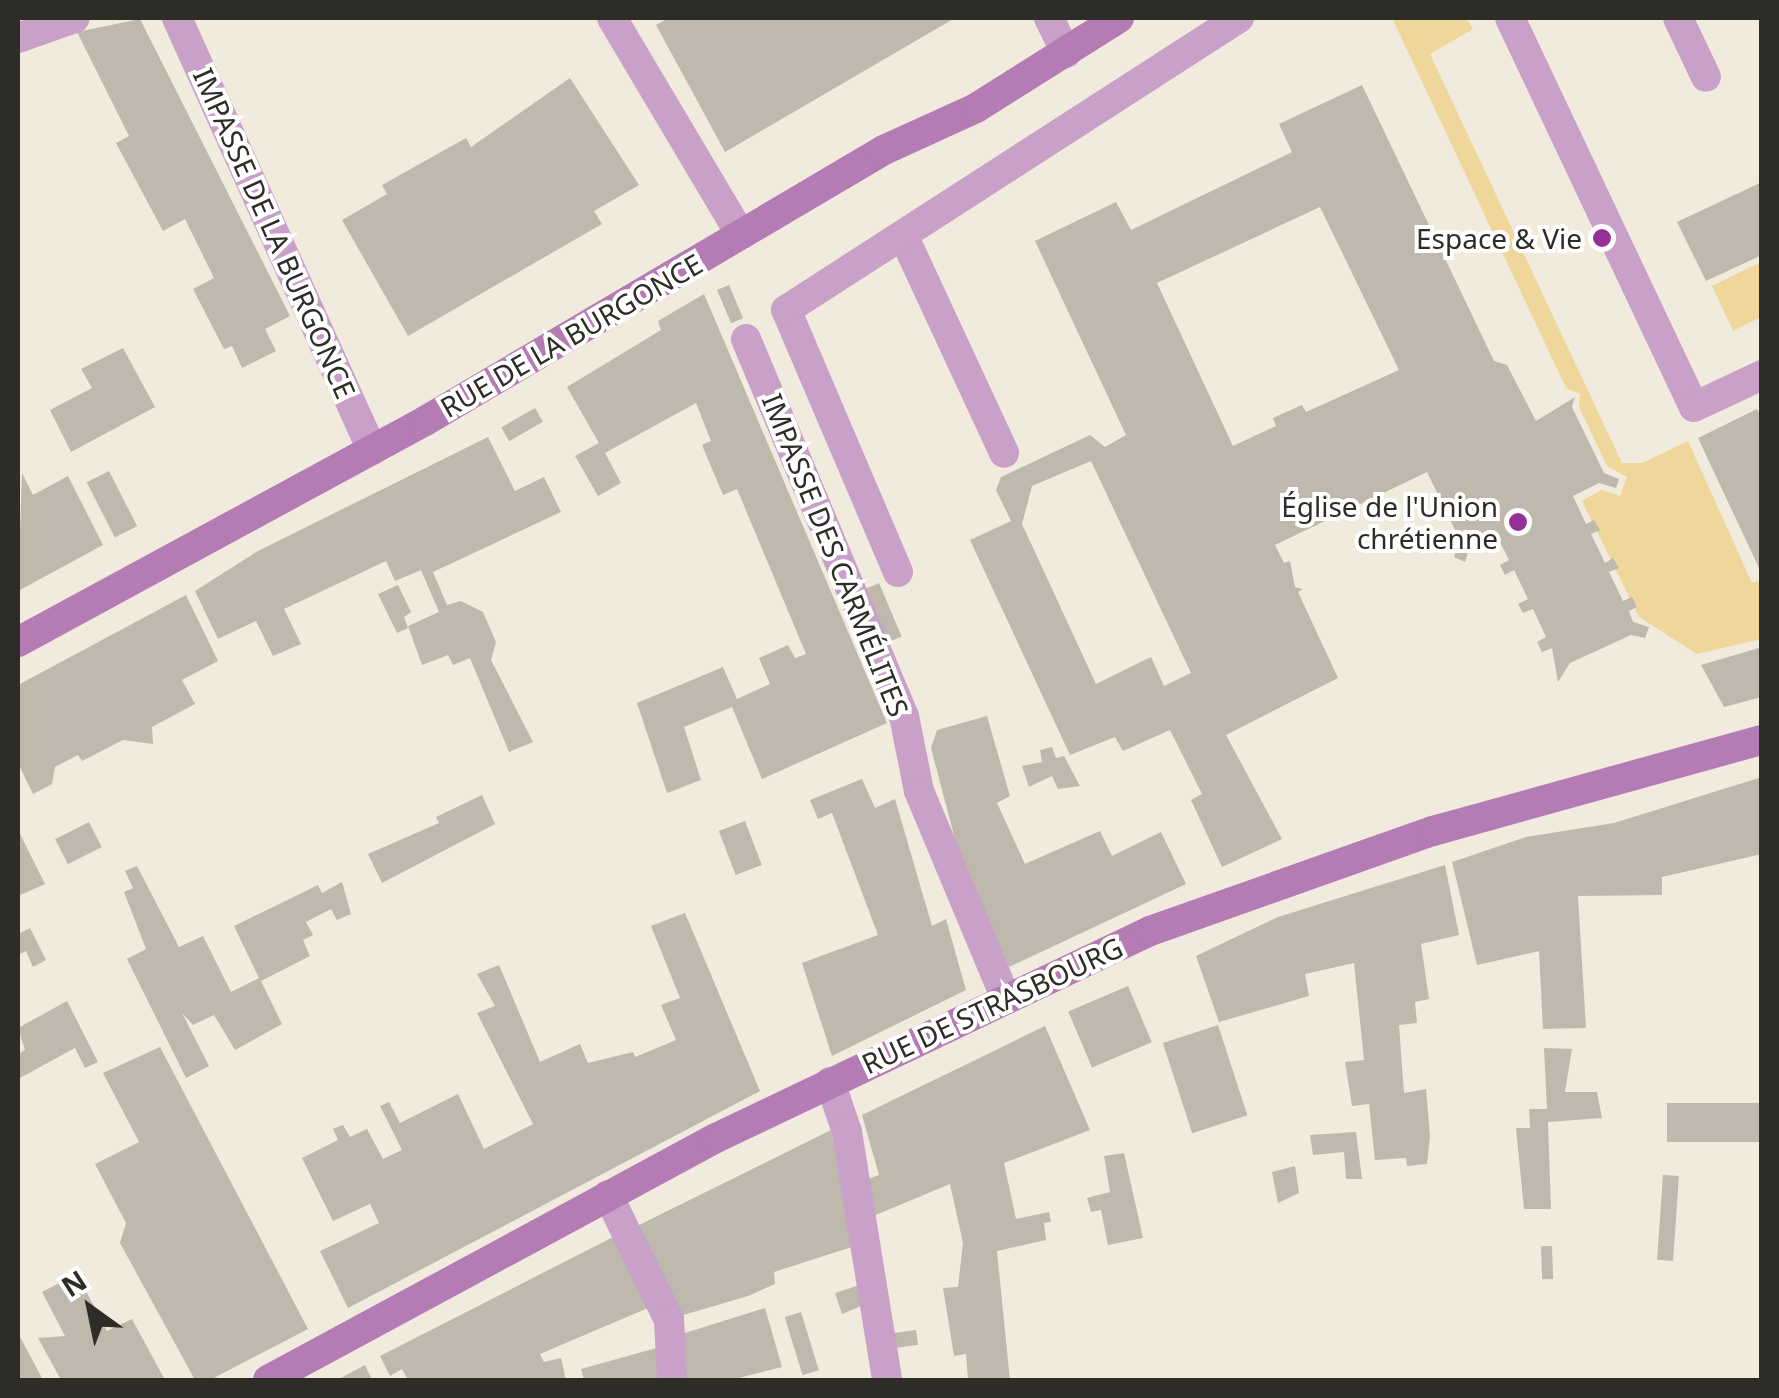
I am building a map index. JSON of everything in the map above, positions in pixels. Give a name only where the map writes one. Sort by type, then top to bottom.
[{"type":"street","points":[[18,38],[75,18]]},
{"type":"street","name":"IMPASSE DE LA BURGONCE","points":[[177,18],[372,450]]},
{"type":"street","points":[[612,18],[741,235]]},
{"type":"street","points":[[1049,18],[1066,52]]},
{"type":"street","name":"RUE DE LA BURGONCE","points":[[18,642],[372,450],[1119,18]]},
{"type":"street","points":[[898,572],[786,310],[1238,18]]},
{"type":"street","points":[[1510,18],[1694,408],[1762,375]]},
{"type":"street","points":[[1678,18],[1706,77]]},
{"type":"street","points":[[903,234],[1004,453]]},
{"type":"street","name":"IMPASSE DES CARMÉLITES","points":[[746,339],[904,716],[919,791],[966,916],[1005,997]]},
{"type":"street","name":"RUE DE STRASBOURG","points":[[268,1380],[608,1194],[1005,997],[1150,931],[1432,831],[1762,740]]},
{"type":"street","points":[[830,1082],[847,1132],[853,1204],[887,1380]]},
{"type":"street","points":[[608,1194],[669,1320],[672,1380]]},
{"type":"shaded area","points":[[1392,18],[1466,18],[1473,29],[1430,54],[1622,463],[1642,463],[1688,441],[1752,583],[1761,580],[1761,639],[1697,654],[1639,617],[1582,501],[1601,490],[1620,496],[1627,477],[1607,466],[1579,407],[1580,394],[1566,388]]},
{"type":"shaded area","points":[[1761,262],[1761,317],[1733,331],[1712,286]]},
{"type":"building","points":[[669,18],[955,18],[725,152],[656,25]]},
{"type":"building","points":[[140,19],[290,316],[265,329],[276,351],[242,368],[232,346],[224,349],[193,289],[214,278],[185,219],[163,231],[116,143],[129,136],[77,32]]},
{"type":"building","points":[[570,78],[639,185],[594,211],[602,224],[408,336],[342,220],[387,194],[382,185],[466,138],[471,147]]},
{"type":"building","points":[[1362,85],[1494,361],[1507,365],[1536,421],[1575,397],[1572,407],[1604,473],[1619,479],[1616,488],[1599,483],[1573,496],[1586,524],[1594,520],[1600,530],[1591,534],[1605,563],[1613,558],[1619,568],[1609,572],[1623,601],[1632,597],[1637,607],[1629,611],[1633,622],[1649,627],[1645,638],[1631,635],[1570,663],[1558,682],[1552,648],[1542,652],[1537,642],[1546,637],[1533,609],[1523,613],[1518,604],[1528,599],[1514,570],[1505,575],[1500,565],[1509,560],[1495,532],[1471,543],[1465,562],[1454,557],[1460,540],[1427,472],[1275,545],[1284,563],[1290,561],[1295,587],[1303,589],[1298,592],[1338,678],[1226,735],[1282,839],[1222,867],[1191,800],[1202,794],[1170,730],[1123,751],[1115,737],[1070,755],[970,540],[1011,521],[996,490],[1001,477],[1090,435],[1105,447],[1126,435],[1035,241],[1116,202],[1131,230],[1292,152],[1279,124]],"holes":[[[1320,207],[1399,370],[1306,412],[1302,405],[1273,418],[1276,426],[1233,446],[1157,283]],[[1091,461],[1191,673],[1164,686],[1151,657],[1096,684],[1022,524],[1032,486]]]},
{"type":"building","points":[[1762,182],[1762,255],[1706,281],[1677,222]]},
{"type":"building","points":[[729,285],[743,318],[731,323],[717,290]]},
{"type":"building","points":[[704,294],[887,723],[762,779],[732,707],[684,727],[701,780],[667,793],[637,703],[723,667],[737,699],[770,684],[759,658],[788,645],[795,658],[806,654],[737,489],[723,495],[702,445],[711,441],[696,403],[605,453],[621,483],[598,496],[575,456],[599,443],[567,387],[661,330],[658,321]]},
{"type":"building","points":[[123,348],[155,407],[71,452],[50,410],[92,388],[81,369]]},
{"type":"building","points":[[535,408],[543,422],[509,441],[501,427]]},
{"type":"building","points":[[1757,409],[1762,418],[1759,568],[1698,438]]},
{"type":"building","points":[[488,437],[515,491],[544,477],[561,512],[433,572],[447,605],[461,601],[483,612],[496,642],[491,660],[533,742],[509,752],[470,658],[453,665],[448,655],[422,665],[408,626],[439,612],[421,570],[395,581],[386,561],[284,609],[301,644],[273,656],[256,621],[218,639],[195,591],[258,551]]},
{"type":"building","points":[[109,471],[137,526],[115,538],[87,482]]},
{"type":"building","points":[[22,473],[33,495],[68,476],[103,545],[18,591]]},
{"type":"building","points":[[879,583],[902,636],[886,643],[863,590]]},
{"type":"building","points":[[398,585],[411,612],[404,617],[408,628],[397,633],[378,594]]},
{"type":"building","points":[[186,595],[218,661],[182,680],[195,704],[152,727],[153,744],[123,740],[82,761],[78,755],[55,767],[52,784],[33,794],[18,763],[18,685]]},
{"type":"building","points":[[1762,647],[1762,697],[1724,707],[1701,665]]},
{"type":"building","points":[[987,716],[1010,796],[997,803],[1025,864],[1100,831],[1112,856],[1161,832],[1186,884],[1009,967],[961,862],[931,748],[937,730]]},
{"type":"building","points":[[1052,747],[1056,758],[1064,756],[1080,786],[1058,789],[1052,776],[1029,787],[1022,766],[1042,762],[1040,750]]},
{"type":"building","points":[[1762,777],[1762,854],[1662,877],[1662,895],[1578,896],[1586,1028],[1543,1029],[1539,951],[1477,965],[1452,862],[1526,837],[1614,823]]},
{"type":"building","points":[[862,779],[875,808],[895,799],[932,926],[946,919],[966,990],[832,1056],[802,963],[878,935],[832,813],[818,819],[810,800]]},
{"type":"building","points":[[482,795],[495,824],[382,883],[368,854],[439,823],[436,817]]},
{"type":"building","points":[[745,821],[762,865],[736,875],[719,831]]},
{"type":"building","points":[[89,822],[102,847],[68,864],[55,839]]},
{"type":"building","points":[[18,830],[45,884],[18,896]]},
{"type":"building","points":[[1445,865],[1459,935],[1421,944],[1429,999],[1415,1002],[1417,1023],[1399,1025],[1404,1093],[1426,1089],[1430,1136],[1427,1164],[1407,1166],[1406,1158],[1375,1160],[1369,1104],[1352,1106],[1345,1062],[1364,1060],[1354,963],[1305,974],[1309,996],[1219,1022],[1196,956],[1278,917]]},
{"type":"building","points":[[137,866],[179,947],[203,936],[231,992],[259,978],[234,926],[318,885],[322,893],[342,882],[351,914],[337,920],[331,909],[306,922],[313,935],[303,940],[310,956],[261,981],[282,1024],[235,1050],[214,1015],[193,1025],[182,1013],[209,1066],[186,1078],[127,959],[146,949],[124,892],[133,888],[125,871]]},
{"type":"building","points":[[685,913],[760,1091],[348,1308],[320,1251],[379,1223],[370,1204],[333,1221],[302,1158],[338,1140],[333,1129],[343,1125],[350,1137],[367,1129],[383,1159],[402,1150],[380,1106],[389,1102],[400,1123],[458,1094],[484,1149],[533,1124],[477,1013],[495,1006],[477,974],[499,965],[540,1062],[580,1044],[588,1063],[633,1052],[635,1057],[676,1040],[661,1005],[680,998],[651,926]]},
{"type":"building","points":[[30,928],[46,960],[33,967],[26,951],[18,955],[18,934]]},
{"type":"building","points":[[1128,986],[1152,1042],[1092,1068],[1068,1011]]},
{"type":"building","points":[[67,1001],[98,1062],[85,1068],[75,1048],[18,1079],[18,1054],[25,1050],[18,1028]]},
{"type":"building","points":[[1218,1025],[1247,1115],[1192,1133],[1163,1043]]},
{"type":"building","points":[[1045,1026],[1090,1130],[1004,1163],[1016,1219],[1049,1212],[1051,1222],[1044,1223],[1046,1240],[997,1251],[1010,1380],[968,1380],[966,1354],[954,1356],[943,1288],[958,1287],[963,1243],[950,1184],[866,1219],[860,1182],[879,1175],[862,1115]]},
{"type":"building","points":[[160,1047],[308,1329],[210,1380],[195,1380],[120,1243],[126,1223],[95,1164],[139,1142],[103,1073]]},
{"type":"building","points":[[1544,1048],[1572,1049],[1565,1092],[1597,1092],[1602,1118],[1548,1122],[1551,1209],[1524,1209],[1516,1128],[1530,1128],[1529,1109],[1547,1109]]},
{"type":"building","points":[[1667,1103],[1762,1103],[1762,1142],[1667,1142]]},
{"type":"building","points":[[831,1130],[855,1246],[774,1272],[775,1284],[748,1296],[680,1316],[635,1227]]},
{"type":"building","points":[[1356,1132],[1362,1179],[1346,1179],[1344,1152],[1313,1155],[1310,1135]]},
{"type":"building","points":[[1124,1153],[1143,1238],[1108,1245],[1101,1210],[1091,1212],[1087,1198],[1110,1192],[1104,1156]]},
{"type":"building","points":[[1295,1166],[1299,1193],[1278,1203],[1272,1172]]},
{"type":"building","points":[[1663,1175],[1679,1176],[1673,1261],[1657,1260]]},
{"type":"building","points":[[621,1233],[655,1305],[540,1354],[544,1362],[561,1358],[566,1380],[408,1380],[402,1369],[390,1376],[380,1356]]},
{"type":"building","points":[[1541,1246],[1552,1246],[1553,1279],[1542,1279]]},
{"type":"building","points":[[77,1274],[107,1331],[132,1319],[165,1380],[61,1380],[38,1338],[65,1336],[42,1292]]},
{"type":"building","points":[[863,1284],[868,1303],[842,1314],[835,1293]]},
{"type":"building","points":[[765,1308],[782,1367],[731,1380],[679,1380],[672,1337]]},
{"type":"building","points":[[801,1312],[819,1370],[803,1375],[785,1317]]},
{"type":"building","points":[[916,1330],[918,1345],[893,1348],[891,1333]]},
{"type":"building","points":[[18,1333],[43,1380],[18,1380]]},
{"type":"building","points":[[660,1347],[666,1380],[584,1380],[581,1369]]},
{"type":"building","points":[[365,1365],[372,1380],[337,1380]]},
{"type":"place","name":"Espace & Vie","points":[[1602,238]]},
{"type":"place","name":"Église de l'Union chrétienne","points":[[1518,522]]}]
